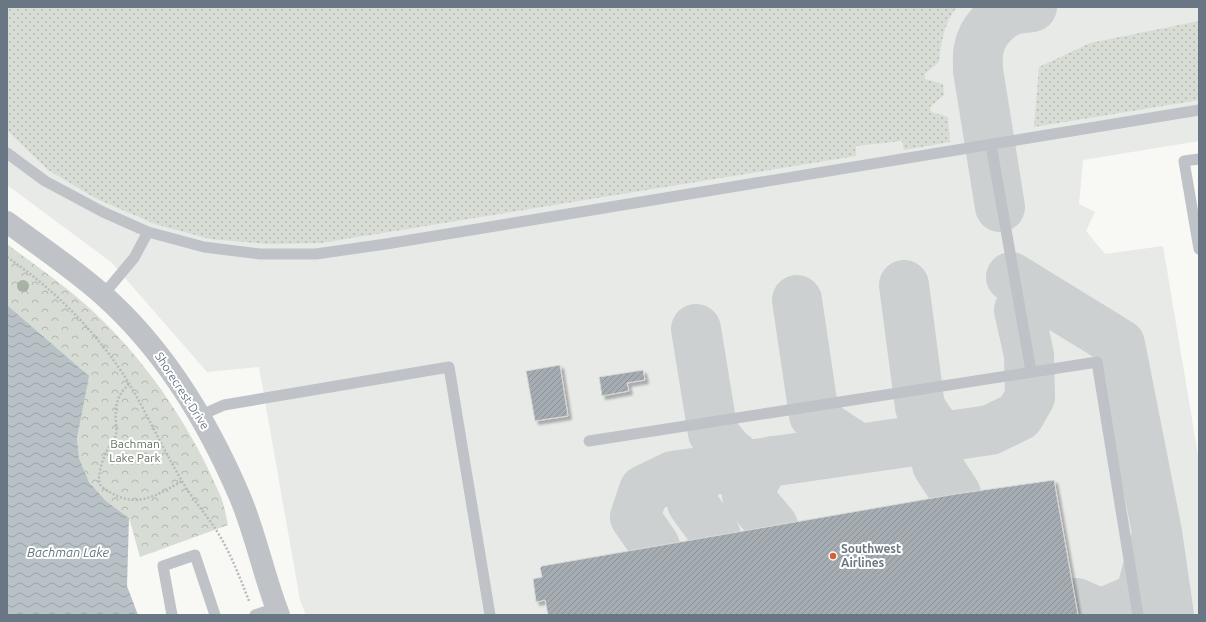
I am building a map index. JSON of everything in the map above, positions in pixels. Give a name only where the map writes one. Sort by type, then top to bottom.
[{"type":"street","name":"Shorecrest Drive","points":[[7,222],[103,295],[150,344],[176,378],[219,451],[241,499],[278,611]]},
{"type":"lane","points":[[7,153],[46,181],[103,212],[148,232],[204,247],[260,254],[316,254],[386,244],[1199,110]]},
{"type":"lane","points":[[991,145],[1031,371]]},
{"type":"lane","points":[[1199,159],[1184,161],[1199,249]]},
{"type":"lane","points":[[103,295],[134,258],[148,232]]},
{"type":"lane","points":[[588,441],[1031,371],[1097,362],[1138,615]]},
{"type":"lane","points":[[199,416],[224,405],[448,367],[490,615]]},
{"type":"lane","points":[[172,615],[163,566],[195,555],[215,615]]},
{"type":"lane","points":[[255,615],[278,611]]},
{"type":"path","points":[[7,256],[66,304],[100,342],[129,384],[182,481],[218,533],[237,569],[250,602]]},
{"type":"path","points":[[129,384],[121,391],[117,401],[116,435],[109,446],[101,466],[98,482],[100,486],[125,500],[137,500],[163,492],[182,481]]},
{"type":"shaded area","points":[[7,7],[1199,7],[1199,141],[1083,160],[1079,204],[1095,212],[1086,231],[1105,254],[1163,246],[1199,461],[1199,615],[306,615],[300,600],[259,367],[207,372],[111,262],[7,185]]},
{"type":"green space","points":[[7,7],[957,7],[946,26],[942,40],[939,62],[925,74],[925,79],[943,84],[944,95],[930,107],[931,112],[948,117],[950,142],[904,150],[902,141],[856,146],[856,156],[321,243],[267,244],[210,239],[155,224],[97,199],[48,170],[7,130]]},
{"type":"green space","points":[[1199,21],[1199,100],[1034,127],[1039,67],[1090,43]]},
{"type":"green space","name":"Bachman Lake Park","points":[[7,244],[56,280],[91,309],[138,359],[170,402],[184,424],[209,471],[221,498],[228,525],[140,557],[129,518],[106,501],[89,482],[79,458],[77,438],[88,376],[7,305]]},
{"type":"water","name":"Bachman Lake","points":[[7,305],[89,376],[77,438],[79,458],[89,482],[106,501],[129,518],[127,586],[138,615],[7,615]]},
{"type":"building","points":[[560,365],[568,416],[535,421],[526,371]]},
{"type":"building","points":[[643,370],[645,380],[627,383],[629,391],[602,396],[599,377]]},
{"type":"building","name":"Southwest Airlines","points":[[1054,480],[1078,615],[548,615],[545,600],[536,602],[533,579],[542,577],[540,568],[542,566],[956,494]]},
{"type":"taxiway","points":[[1000,207],[978,70],[978,51],[983,36],[996,20],[1007,12],[1020,8],[1032,7]]},
{"type":"taxiway","points":[[1011,277],[1120,344],[1157,532],[1169,615]]},
{"type":"taxiway","points":[[904,285],[920,407],[942,437],[935,444],[937,465],[956,494]]},
{"type":"taxiway","points":[[797,300],[814,415],[827,428],[859,449]]},
{"type":"taxiway","points":[[655,546],[635,517],[644,490],[673,476],[990,430],[1019,416],[1030,397],[1029,355],[1019,310]]},
{"type":"taxiway","points":[[696,329],[713,433],[728,451],[745,465]]},
{"type":"taxiway","points":[[773,461],[763,466],[747,495],[773,526]]},
{"type":"taxiway","points":[[703,471],[693,489],[692,503],[716,536]]},
{"type":"taxiway","points":[[1076,603],[1101,614],[1140,597],[1155,541]]},
{"type":"place","name":"Southwest Airlines","points":[[833,556]]}]
